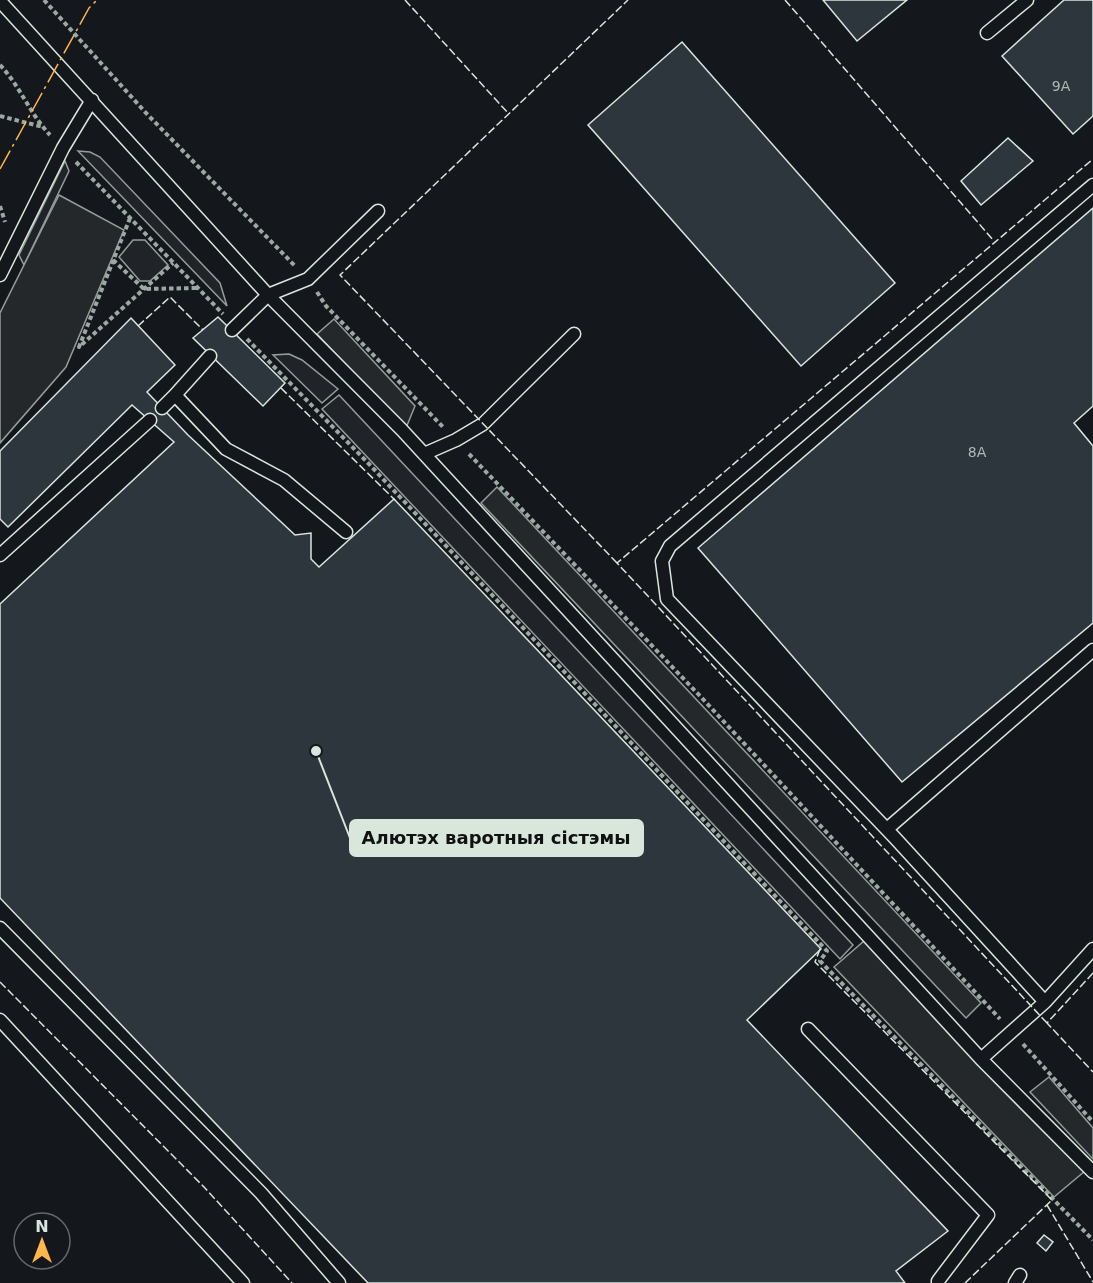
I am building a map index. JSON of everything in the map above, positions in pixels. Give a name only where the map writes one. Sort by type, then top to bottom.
[{"type":"lane","points":[[987,33],[1027,0]]},
{"type":"lane","points":[[0,1],[268,295],[424,454],[981,1059],[1093,1172]]},
{"type":"lane","points":[[0,275],[63,148],[92,100]]},
{"type":"lane","points":[[1045,1002],[887,829],[667,599],[662,561],[670,546],[1093,185]]},
{"type":"lane","points":[[234,329],[268,295],[308,279],[378,211]]},
{"type":"lane","points":[[424,454],[456,440],[483,424],[574,334]]},
{"type":"lane","points":[[162,408],[210,356]]},
{"type":"lane","points":[[175,395],[226,449],[284,480],[346,532]]},
{"type":"lane","points":[[0,555],[150,420]]},
{"type":"lane","points":[[887,829],[1093,650]]},
{"type":"lane","points":[[0,928],[261,1193],[339,1283]]},
{"type":"lane","points":[[981,1059],[1045,1002],[1093,949]]},
{"type":"lane","points":[[0,1020],[243,1283]]},
{"type":"lane","points":[[808,1029],[988,1215],[938,1283]]},
{"type":"path","points":[[44,0],[146,113],[308,279],[326,306],[700,696],[1012,1031],[1093,1122]]},
{"type":"path","points":[[0,65],[10,75],[43,127],[234,329],[368,463],[827,951],[820,961],[1093,1240]]},
{"type":"path","points":[[0,117],[43,127]]},
{"type":"path","points":[[130,218],[79,347],[173,263]]},
{"type":"path","points":[[113,260],[144,289],[197,288]]},
{"type":"shaded area","points":[[78,151],[90,152],[100,157],[220,283],[227,306]]},
{"type":"shaded area","points":[[65,161],[69,171],[24,265],[19,255]]},
{"type":"shaded area","points":[[59,195],[124,230],[66,367],[0,443],[0,313]]},
{"type":"shaded area","points":[[133,240],[145,240],[168,265],[150,281],[140,281],[119,257]]},
{"type":"shaded area","points":[[334,319],[415,406],[406,428],[317,334]]},
{"type":"shaded area","points":[[289,354],[302,360],[338,389],[322,403],[273,355]]},
{"type":"shaded area","points":[[339,395],[853,945],[840,959],[322,409]]},
{"type":"shaded area","points":[[497,487],[981,1003],[966,1018],[481,503]]},
{"type":"shaded area","points":[[864,941],[1085,1171],[1054,1197],[834,967]]},
{"type":"shaded area","points":[[1049,1077],[1093,1128],[1093,1159],[1030,1092]]},
{"type":"building","points":[[823,0],[907,0],[857,41]]},
{"type":"building","points":[[1064,0],[1093,0],[1093,116],[1073,134],[1002,56]]},
{"type":"building","points":[[682,42],[895,283],[801,366],[588,125]]},
{"type":"building","points":[[1008,138],[1033,161],[981,205],[961,181]]},
{"type":"building","points":[[1093,208],[1093,406],[1074,423],[1093,446],[1093,623],[902,782],[698,548]]},
{"type":"building","points":[[218,317],[285,383],[263,406],[193,338]]},
{"type":"building","points":[[131,318],[175,365],[147,392],[188,435],[295,535],[311,533],[311,559],[319,567],[394,499],[821,949],[747,1020],[948,1231],[896,1271],[905,1283],[368,1283],[0,898],[0,604],[174,442],[132,405],[8,527],[0,519],[0,451]]},
{"type":"building","points":[[1044,1235],[1053,1242],[1046,1251],[1037,1243]]},
{"type":"fence","points":[[405,0],[508,113]]},
{"type":"fence","points":[[617,563],[340,275],[628,0]]},
{"type":"fence","points":[[785,0],[994,241]]},
{"type":"fence","points":[[1047,1023],[617,563],[1093,159]]},
{"type":"fence","points":[[138,326],[170,297],[203,330]]},
{"type":"fence","points":[[281,388],[395,500]]},
{"type":"fence","points":[[820,949],[815,962],[1052,1200],[965,1283]]},
{"type":"fence","points":[[1093,973],[1047,1023],[1093,1072]]},
{"type":"fence","points":[[0,982],[204,1187],[292,1283]]},
{"type":"fence","points":[[1047,1205],[1093,1282]]},
{"type":"power","points":[[0,169],[89,8],[97,0]]},
{"type":"place","name":"Алютэх варотныя сістэмы","points":[[316,751]]}]
